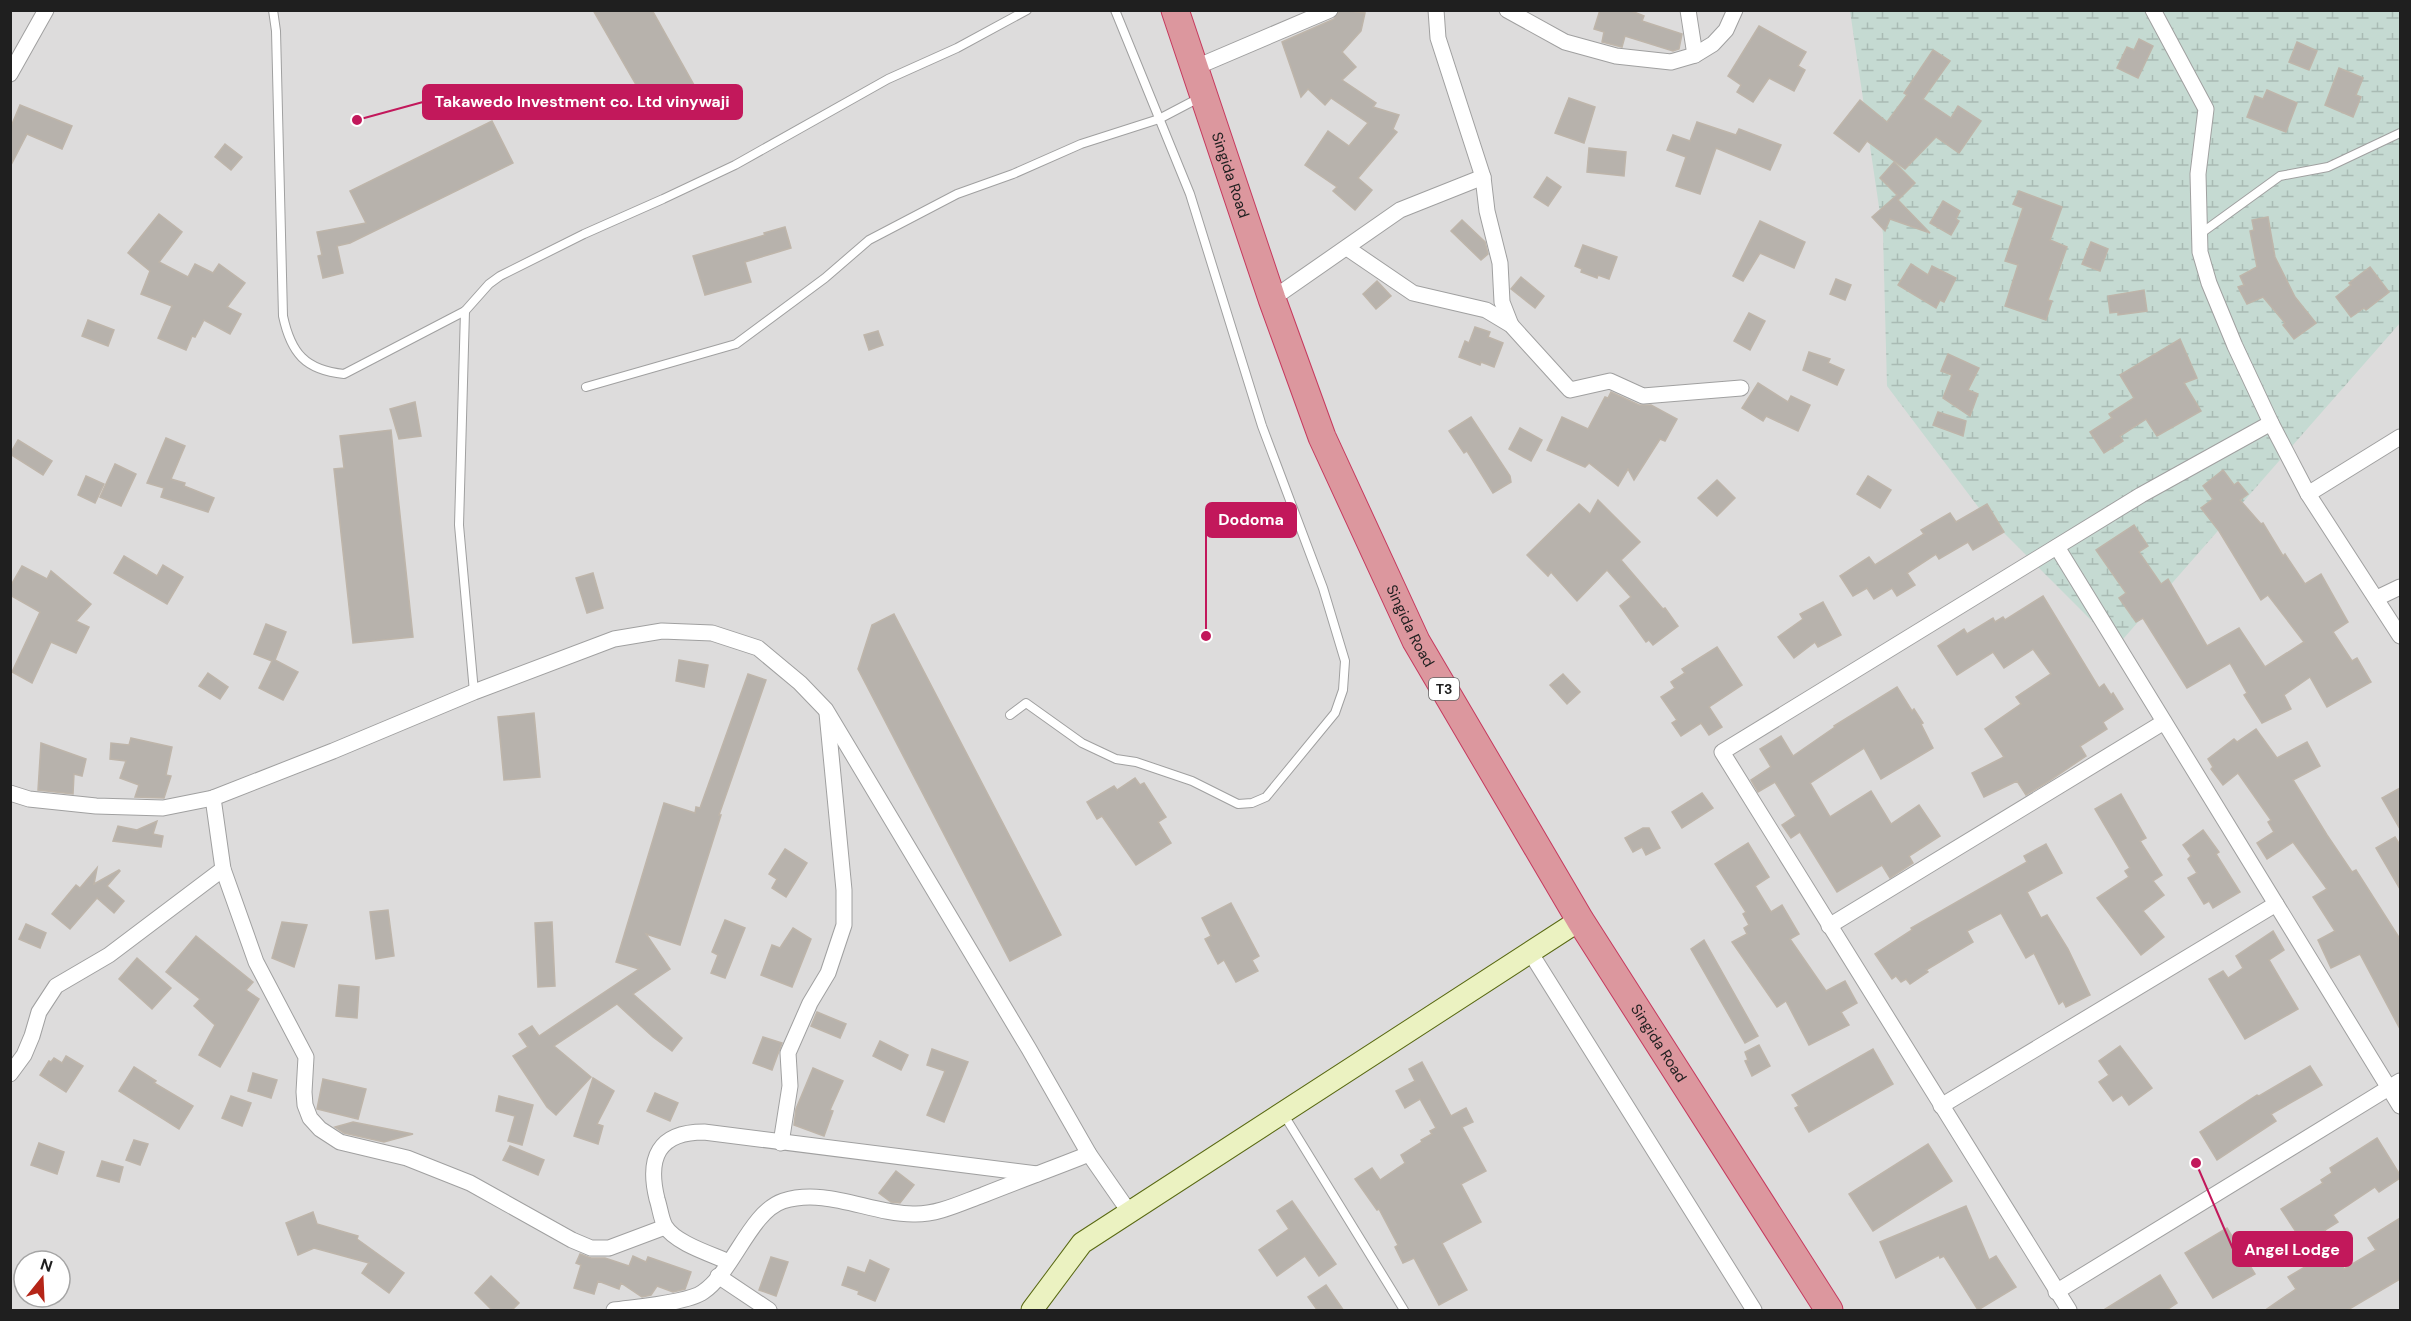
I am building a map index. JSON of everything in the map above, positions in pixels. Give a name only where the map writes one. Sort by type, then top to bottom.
[{"type":"highway","name":"Singida Road","points":[[1176,10],[1272,299],[1322,437],[1416,641],[1580,920],[1828,1311]]},
{"type":"street","points":[[10,74],[46,10]]},
{"type":"street","points":[[1194,68],[1330,10]]},
{"type":"street","points":[[1436,10],[1438,38],[1483,177],[1487,211],[1500,263],[1502,302],[1511,325]]},
{"type":"street","points":[[1507,10],[1565,42],[1616,56],[1671,62],[1695,55],[1713,44],[1726,30],[1735,11]]},
{"type":"street","points":[[1688,10],[1695,55]]},
{"type":"street","points":[[2153,10],[2206,109],[2198,174],[2200,252],[2209,283],[2271,423],[2308,494],[2400,636]]},
{"type":"street","points":[[1272,299],[1400,210],[1483,177]]},
{"type":"street","points":[[1347,248],[1413,293],[1486,310],[1511,325],[1570,390],[1610,381],[1643,396],[1741,388]]},
{"type":"street","points":[[2069,1311],[1722,752],[2141,495],[2271,423]]},
{"type":"street","points":[[2308,494],[2400,437]]},
{"type":"street","points":[[2056,547],[2276,904],[2395,1085],[2400,1106]]},
{"type":"street","points":[[2377,598],[2400,587]]},
{"type":"street","points":[[10,793],[29,799],[96,806],[164,808],[213,798],[333,752],[474,692],[614,639],[662,631],[712,633],[758,648],[800,683],[826,710],[1023,1039],[1089,1154],[1130,1213]]},
{"type":"street","points":[[781,1143],[790,1086],[788,1053],[810,1003],[828,974],[844,925],[844,890],[826,710]]},
{"type":"street","points":[[1829,926],[2164,722]]},
{"type":"street","points":[[213,798],[223,869],[256,962],[306,1057],[303,1092],[305,1105],[310,1118],[320,1130],[340,1142],[424,1164],[470,1183],[572,1240],[591,1248],[609,1248],[665,1227]]},
{"type":"street","points":[[10,1074],[24,1055],[39,1012],[56,986],[109,956],[223,869]]},
{"type":"street","points":[[1941,1106],[2276,904]]},
{"type":"street","points":[[1032,1311],[1082,1243],[1580,920]]},
{"type":"street","points":[[1530,952],[1754,1311]]},
{"type":"street","points":[[2056,1292],[2395,1085]]},
{"type":"street","points":[[729,1262],[683,1242],[665,1227],[653,1182],[658,1153],[672,1137],[687,1132],[704,1132],[1037,1174]]},
{"type":"street","points":[[614,1311],[695,1296],[704,1292],[766,1211],[783,1201],[808,1197],[914,1215],[952,1206],[1089,1154]]},
{"type":"street","points":[[718,1276],[769,1311]]},
{"type":"lane","points":[[273,10],[276,31],[283,316],[287,335],[294,351],[303,359],[329,372],[344,374],[465,311],[489,284],[500,276],[584,234],[663,200],[735,165],[888,79],[957,48],[1028,10]]},
{"type":"lane","points":[[1010,715],[1026,703],[1082,743],[1116,759],[1136,762],[1192,781],[1238,804],[1251,803],[1266,797],[1335,713],[1343,690],[1345,661],[1323,588],[1262,426],[1190,194],[1115,10]]},
{"type":"lane","points":[[585,387],[736,344],[825,278],[869,240],[980,185],[1013,174],[1082,144],[1159,119],[1203,96]]},
{"type":"lane","points":[[2200,234],[2280,176],[2328,167],[2400,132]]},
{"type":"lane","points":[[465,311],[459,525],[474,692]]},
{"type":"lane","points":[[1283,1114],[1404,1311]]},
{"type":"shaded area","points":[[10,11],[2400,11],[2400,1310],[11,1310]]},
{"type":"green space","points":[[1850,11],[2400,11],[2400,323],[2117,646],[1979,508],[1887,386],[1883,234]]},
{"type":"building","points":[[593,10],[652,10],[694,85],[650,109]]},
{"type":"building","points":[[1340,10],[1365,13],[1361,31],[1342,52],[1356,67],[1342,80],[1376,103],[1373,107],[1399,115],[1393,129],[1397,132],[1358,178],[1372,190],[1355,210],[1333,191],[1337,187],[1305,165],[1328,131],[1349,146],[1368,123],[1331,98],[1325,105],[1308,89],[1301,97],[1282,42],[1334,19]]},
{"type":"building","points":[[1600,10],[1629,10],[1644,16],[1642,21],[1682,34],[1679,49],[1673,51],[1625,36],[1622,47],[1602,42],[1604,32],[1594,29]]},
{"type":"building","points":[[1759,26],[1806,52],[1798,66],[1805,70],[1794,91],[1769,78],[1753,102],[1737,92],[1741,85],[1728,76]]},
{"type":"building","points":[[2139,39],[2153,46],[2138,78],[2117,68],[2127,47],[2134,50]]},
{"type":"building","points":[[2297,42],[2317,51],[2309,70],[2289,62]]},
{"type":"building","points":[[1933,50],[1950,61],[1923,99],[1951,118],[1958,106],[1981,121],[1959,153],[1936,137],[1905,169],[1867,141],[1859,152],[1834,133],[1860,100],[1887,122],[1907,95],[1904,93]]},
{"type":"building","points":[[2339,68],[2363,78],[2356,95],[2361,97],[2353,117],[2325,105]]},
{"type":"building","points":[[2267,90],[2297,103],[2286,132],[2247,117],[2255,96],[2263,99]]},
{"type":"building","points":[[1569,98],[1595,107],[1584,143],[1555,133]]},
{"type":"building","points":[[20,105],[72,126],[62,149],[27,134],[10,167],[10,129]]},
{"type":"building","points":[[492,121],[513,163],[350,243],[337,246],[343,273],[323,278],[318,256],[322,255],[317,232],[366,223],[350,191]]},
{"type":"building","points":[[1697,122],[1736,135],[1739,129],[1781,145],[1770,170],[1716,148],[1700,194],[1676,186],[1686,157],[1667,150],[1673,135],[1690,141]]},
{"type":"building","points":[[225,144],[242,157],[231,170],[215,157]]},
{"type":"building","points":[[1589,148],[1626,152],[1624,176],[1587,172]]},
{"type":"building","points":[[1894,162],[1915,183],[1898,200],[1930,233],[1890,219],[1885,231],[1872,217],[1897,195],[1880,178]]},
{"type":"building","points":[[1547,177],[1561,187],[1548,206],[1534,197]]},
{"type":"building","points":[[2019,191],[2062,207],[2050,240],[2067,247],[2048,300],[2052,301],[2046,320],[2005,306],[2018,265],[2005,261],[2023,208],[2013,204]]},
{"type":"building","points":[[1943,201],[1960,211],[1956,219],[1959,221],[1951,235],[1930,223]]},
{"type":"building","points":[[159,214],[182,232],[159,262],[188,277],[195,264],[213,273],[219,264],[245,283],[227,307],[241,314],[230,334],[204,320],[195,337],[192,336],[186,350],[158,338],[172,306],[141,294],[150,271],[128,253]]},
{"type":"building","points":[[2268,217],[2275,257],[2295,297],[2316,323],[2294,339],[2283,325],[2285,323],[2263,297],[2247,304],[2238,287],[2244,285],[2240,276],[2257,267],[2250,231],[2254,230],[2252,220]]},
{"type":"building","points":[[1462,220],[1485,242],[1488,254],[1481,260],[1451,231]]},
{"type":"building","points":[[1760,221],[1805,242],[1794,268],[1760,253],[1743,281],[1733,276]]},
{"type":"building","points":[[785,227],[791,248],[745,262],[751,282],[705,295],[693,256]]},
{"type":"building","points":[[2091,242],[2108,249],[2100,271],[2082,264]]},
{"type":"building","points":[[1583,245],[1617,257],[1609,279],[1598,275],[1597,278],[1581,272],[1582,269],[1575,266]]},
{"type":"building","points":[[1911,264],[1928,275],[1932,266],[1956,278],[1944,302],[1940,300],[1936,308],[1898,285]]},
{"type":"building","points":[[2370,267],[2389,292],[2366,310],[2364,308],[2351,317],[2336,297],[2351,285],[2349,283]]},
{"type":"building","points":[[1521,277],[1544,296],[1535,308],[1511,289]]},
{"type":"building","points":[[1836,279],[1851,285],[1845,300],[1830,294]]},
{"type":"building","points":[[1377,281],[1391,296],[1376,309],[1363,294]]},
{"type":"building","points":[[2144,290],[2147,311],[2118,315],[2118,312],[2110,313],[2108,296]]},
{"type":"building","points":[[1749,313],[1765,321],[1750,350],[1734,341]]},
{"type":"building","points":[[88,320],[114,330],[108,346],[82,336]]},
{"type":"building","points":[[1475,327],[1490,332],[1488,337],[1503,343],[1494,367],[1481,362],[1480,365],[1459,357],[1465,341],[1469,343]]},
{"type":"building","points":[[878,331],[883,345],[869,350],[864,335]]},
{"type":"building","points":[[2180,339],[2197,378],[2184,383],[2201,411],[2157,436],[2146,419],[2120,436],[2123,441],[2104,453],[2090,432],[2112,418],[2109,414],[2134,398],[2120,375]]},
{"type":"building","points":[[1809,352],[1830,359],[1828,363],[1844,370],[1837,385],[1803,370]]},
{"type":"building","points":[[1948,354],[1979,368],[1968,390],[1978,394],[1970,416],[1943,398],[1952,375],[1941,371]]},
{"type":"building","points":[[1758,383],[1788,402],[1791,396],[1810,405],[1798,431],[1766,416],[1763,421],[1742,408]]},
{"type":"building","points":[[1611,392],[1639,405],[1651,405],[1677,419],[1665,441],[1660,439],[1634,480],[1628,469],[1618,486],[1589,463],[1585,467],[1547,450],[1562,417],[1588,429],[1605,397],[1608,398]]},
{"type":"building","points":[[415,402],[421,436],[399,439],[390,409]]},
{"type":"building","points":[[1938,412],[1966,421],[1963,436],[1933,425]]},
{"type":"building","points":[[1471,417],[1510,476],[1511,482],[1493,493],[1467,451],[1464,453],[1449,431]]},
{"type":"building","points":[[1520,428],[1542,440],[1531,461],[1509,449]]},
{"type":"building","points":[[391,430],[413,637],[353,643],[334,469],[344,468],[340,436]]},
{"type":"building","points":[[166,438],[185,446],[171,479],[185,483],[184,486],[214,498],[208,512],[161,497],[164,488],[147,483]]},
{"type":"building","points":[[18,440],[52,461],[43,475],[10,454]]},
{"type":"building","points":[[115,464],[136,474],[121,506],[100,497]]},
{"type":"building","points":[[2223,470],[2234,485],[2238,482],[2248,494],[2240,500],[2261,524],[2263,523],[2283,556],[2285,554],[2305,584],[2321,574],[2348,622],[2333,632],[2352,661],[2357,658],[2371,682],[2327,707],[2310,677],[2284,695],[2291,709],[2262,723],[2244,695],[2247,693],[2230,663],[2187,688],[2143,618],[2136,622],[2119,598],[2126,593],[2096,550],[2134,525],[2148,546],[2139,552],[2161,584],[2168,579],[2207,646],[2239,628],[2265,667],[2304,642],[2268,595],[2261,600],[2219,531],[2201,508],[2213,499],[2203,486]]},
{"type":"building","points":[[86,476],[104,484],[95,503],[78,495]]},
{"type":"building","points":[[1868,476],[1891,490],[1880,508],[1857,494]]},
{"type":"building","points":[[1717,480],[1735,498],[1717,516],[1698,498]]},
{"type":"building","points":[[1598,500],[1640,542],[1621,560],[1663,609],[1665,608],[1678,626],[1653,645],[1649,640],[1646,642],[1620,606],[1631,597],[1607,570],[1577,601],[1551,572],[1548,576],[1527,555],[1579,504],[1590,514]]},
{"type":"building","points":[[1987,504],[2004,532],[1973,550],[1968,542],[1939,559],[1936,554],[1907,573],[1915,585],[1897,596],[1892,588],[1874,599],[1867,588],[1853,596],[1840,576],[1869,557],[1875,565],[1924,534],[1921,530],[1950,513],[1956,522]]},
{"type":"building","points":[[124,556],[157,576],[163,565],[183,577],[167,604],[114,573]]},
{"type":"building","points":[[22,566],[47,579],[51,571],[91,604],[76,621],[89,627],[76,653],[51,642],[32,683],[12,672],[40,612],[10,595],[10,587]]},
{"type":"building","points":[[593,573],[603,608],[587,613],[576,578]]},
{"type":"building","points":[[2043,596],[2099,688],[2104,684],[2123,709],[2103,722],[2107,729],[2080,746],[2086,756],[2049,781],[2026,795],[2017,781],[1984,797],[1972,773],[2004,757],[1985,729],[2021,704],[2016,697],[2051,674],[2033,649],[2004,668],[1993,652],[1957,675],[1938,646],[1964,629],[1967,634],[1993,618],[1995,622],[2003,617],[2005,620]]},
{"type":"building","points":[[1823,602],[1841,635],[1818,647],[1815,642],[1794,658],[1778,637],[1803,619],[1800,614]]},
{"type":"building","points":[[894,614],[1061,935],[1010,961],[858,669],[872,625]]},
{"type":"building","points":[[266,624],[286,632],[275,660],[298,672],[283,700],[259,688],[272,661],[254,654]]},
{"type":"building","points":[[1717,647],[1742,685],[1709,707],[1722,727],[1709,735],[1701,723],[1681,736],[1672,723],[1677,720],[1661,697],[1675,688],[1671,682],[1685,673],[1682,669]]},
{"type":"building","points":[[679,660],[708,665],[704,687],[676,681]]},
{"type":"building","points":[[208,673],[228,687],[220,699],[199,686]]},
{"type":"building","points":[[748,674],[766,680],[719,815],[721,815],[680,945],[646,934],[670,969],[633,994],[682,1038],[672,1051],[617,1004],[554,1046],[591,1077],[556,1115],[547,1107],[513,1056],[528,1047],[519,1034],[532,1026],[539,1036],[639,969],[616,962],[664,803],[695,813],[696,807],[700,808]]},
{"type":"building","points":[[1563,674],[1580,692],[1567,704],[1550,685]]},
{"type":"building","points":[[1897,687],[1912,711],[1914,709],[1923,723],[1921,724],[1933,748],[1881,779],[1864,748],[1810,783],[1830,817],[1871,791],[1891,824],[1919,805],[1940,836],[1909,856],[1913,863],[1890,878],[1882,865],[1837,892],[1800,832],[1791,838],[1782,825],[1796,816],[1775,782],[1758,792],[1751,780],[1771,767],[1760,749],[1781,736],[1793,756],[1834,726]]},
{"type":"building","points":[[534,713],[540,777],[504,780],[498,717]]},
{"type":"building","points":[[2256,729],[2277,758],[2307,742],[2320,766],[2293,780],[2327,835],[2352,872],[2356,870],[2400,939],[2400,1029],[2360,954],[2331,968],[2318,940],[2335,931],[2313,897],[2327,889],[2293,842],[2267,859],[2257,843],[2274,832],[2268,822],[2271,820],[2238,773],[2223,785],[2211,769],[2213,767],[2208,759],[2234,739],[2237,742]]},
{"type":"building","points":[[131,738],[172,747],[166,775],[171,776],[164,798],[135,797],[139,785],[120,778],[126,761],[110,759],[111,743],[129,745]]},
{"type":"building","points":[[41,743],[86,759],[82,776],[74,774],[73,794],[38,790]]},
{"type":"building","points":[[1135,778],[1140,785],[1144,783],[1166,817],[1158,822],[1171,843],[1136,865],[1102,816],[1097,819],[1087,802],[1114,786],[1117,790]]},
{"type":"building","points":[[2400,788],[2400,829],[2382,798]]},
{"type":"building","points":[[1702,793],[1713,808],[1682,828],[1672,812]]},
{"type":"building","points":[[2121,794],[2146,838],[2140,841],[2162,875],[2153,881],[2164,895],[2143,911],[2164,937],[2141,955],[2097,898],[2129,877],[2125,871],[2130,868],[2095,809]]},
{"type":"building","points":[[157,821],[153,834],[163,836],[161,847],[113,841],[118,826],[137,830]]},
{"type":"building","points":[[1643,828],[1649,828],[1660,848],[1646,855],[1642,847],[1633,852],[1625,838]]},
{"type":"building","points":[[2203,830],[2219,852],[2216,854],[2240,892],[2213,908],[2209,901],[2204,904],[2188,878],[2197,873],[2188,859],[2191,856],[2183,845]]},
{"type":"building","points":[[2395,837],[2400,845],[2400,889],[2376,848]]},
{"type":"building","points":[[1748,843],[1769,877],[1755,886],[1771,912],[1782,905],[1799,934],[1790,939],[1826,991],[1845,981],[1857,1003],[1841,1012],[1849,1025],[1809,1045],[1786,1001],[1777,1007],[1732,942],[1747,934],[1744,928],[1749,925],[1743,914],[1746,912],[1715,864]]},
{"type":"building","points":[[2046,844],[2062,873],[2027,892],[2041,918],[2047,915],[2068,949],[2090,995],[2066,1007],[2063,1001],[2059,1004],[2034,953],[2026,958],[2001,913],[1967,931],[1973,942],[1926,970],[1928,972],[1910,984],[1906,979],[1901,982],[1896,976],[1892,979],[1875,954],[1912,930],[1911,928],[2027,862],[2024,856]]},
{"type":"building","points":[[785,849],[807,863],[786,897],[772,888],[777,879],[769,874]]},
{"type":"building","points":[[97,868],[94,884],[120,871],[107,886],[124,901],[114,913],[97,898],[70,929],[52,914],[76,885],[80,888]]},
{"type":"building","points":[[1231,903],[1259,956],[1252,960],[1258,971],[1236,982],[1224,960],[1218,964],[1205,939],[1211,936],[1202,918]]},
{"type":"building","points":[[388,910],[394,956],[376,959],[370,912]]},
{"type":"building","points":[[725,920],[745,928],[725,978],[711,973],[718,955],[712,952]]},
{"type":"building","points":[[282,922],[307,925],[294,967],[272,958]]},
{"type":"building","points":[[552,922],[555,986],[538,987],[535,923]]},
{"type":"building","points":[[26,924],[46,933],[40,948],[19,939]]},
{"type":"building","points":[[793,928],[811,939],[792,987],[761,975],[772,945],[780,948]]},
{"type":"building","points":[[2273,931],[2284,950],[2269,960],[2298,1009],[2245,1039],[2209,979],[2223,971],[2228,978],[2243,968],[2236,956]]},
{"type":"building","points":[[196,936],[253,982],[246,990],[259,999],[220,1067],[199,1055],[215,1025],[194,1006],[200,999],[166,972]]},
{"type":"building","points":[[1704,940],[1758,1036],[1745,1043],[1691,949]]},
{"type":"building","points":[[137,958],[171,988],[152,1009],[119,979]]},
{"type":"building","points":[[339,985],[359,987],[357,1018],[336,1016]]},
{"type":"building","points":[[817,1012],[846,1024],[840,1038],[811,1026]]},
{"type":"building","points":[[763,1037],[782,1043],[772,1070],[753,1063]]},
{"type":"building","points":[[880,1041],[908,1055],[901,1070],[873,1056]]},
{"type":"building","points":[[1759,1045],[1770,1066],[1752,1076],[1745,1061],[1748,1060],[1745,1052]]},
{"type":"building","points":[[2120,1046],[2152,1088],[2129,1105],[2122,1095],[2113,1101],[2099,1082],[2109,1075],[2099,1061]]},
{"type":"building","points":[[932,1049],[968,1062],[944,1122],[927,1115],[945,1071],[927,1065]]},
{"type":"building","points":[[1873,1049],[1893,1084],[1809,1132],[1795,1108],[1799,1106],[1792,1095]]},
{"type":"building","points":[[66,1056],[83,1066],[66,1092],[40,1075],[49,1061],[51,1062],[54,1058],[62,1063]]},
{"type":"building","points":[[1422,1062],[1451,1116],[1466,1108],[1473,1122],[1462,1127],[1486,1171],[1461,1184],[1481,1222],[1442,1243],[1467,1290],[1439,1305],[1414,1258],[1403,1263],[1395,1247],[1398,1245],[1379,1209],[1377,1210],[1355,1179],[1372,1168],[1380,1180],[1405,1163],[1401,1155],[1422,1142],[1421,1140],[1432,1134],[1430,1131],[1436,1128],[1420,1099],[1405,1108],[1396,1091],[1415,1081],[1409,1069]]},
{"type":"building","points":[[2310,1066],[2322,1085],[2271,1114],[2276,1121],[2217,1160],[2200,1132],[2257,1095],[2259,1096]]},
{"type":"building","points":[[134,1067],[156,1081],[154,1083],[193,1106],[179,1129],[119,1091]]},
{"type":"building","points":[[813,1068],[843,1081],[830,1110],[833,1111],[824,1136],[794,1125],[796,1109]]},
{"type":"building","points":[[253,1073],[277,1080],[271,1098],[248,1091]]},
{"type":"building","points":[[593,1078],[614,1091],[597,1124],[603,1126],[598,1144],[574,1136]]},
{"type":"building","points":[[323,1079],[366,1089],[358,1119],[317,1109]]},
{"type":"building","points":[[655,1093],[678,1103],[670,1121],[647,1111]]},
{"type":"building","points":[[231,1096],[251,1103],[242,1126],[222,1118]]},
{"type":"building","points":[[499,1096],[533,1105],[522,1145],[508,1141],[515,1116],[496,1111]]},
{"type":"building","points":[[353,1122],[413,1134],[384,1142],[344,1133],[335,1127]]},
{"type":"building","points":[[2377,1138],[2400,1178],[2379,1192],[2375,1187],[2333,1215],[2338,1222],[2325,1230],[2344,1269],[2376,1250],[2368,1238],[2400,1218],[2400,1279],[2346,1311],[2264,1311],[2296,1289],[2288,1277],[2315,1261],[2281,1209],[2323,1183],[2321,1180],[2332,1173],[2330,1168]]},
{"type":"building","points":[[134,1140],[148,1144],[140,1165],[126,1160]]},
{"type":"building","points":[[39,1143],[64,1152],[57,1174],[31,1165]]},
{"type":"building","points":[[1928,1144],[1952,1181],[1873,1231],[1849,1194]]},
{"type":"building","points":[[510,1146],[544,1160],[538,1175],[503,1160]]},
{"type":"building","points":[[102,1161],[123,1167],[119,1182],[97,1176]]},
{"type":"building","points":[[896,1171],[914,1185],[900,1203],[891,1202],[879,1193]]},
{"type":"building","points":[[1292,1201],[1336,1264],[1319,1276],[1305,1256],[1277,1276],[1259,1250],[1289,1229],[1277,1211]]},
{"type":"building","points":[[1966,1206],[1989,1260],[1996,1256],[2016,1287],[1978,1310],[1944,1256],[1940,1258],[1939,1255],[1896,1278],[1880,1242]]},
{"type":"building","points":[[313,1212],[317,1224],[358,1236],[357,1239],[404,1273],[389,1293],[362,1273],[369,1263],[314,1248],[298,1255],[286,1223]]},
{"type":"building","points":[[2227,1228],[2255,1274],[2213,1298],[2185,1253]]},
{"type":"building","points":[[580,1254],[591,1258],[605,1258],[629,1266],[633,1256],[646,1262],[648,1257],[691,1272],[685,1289],[673,1292],[657,1286],[651,1295],[642,1297],[621,1283],[619,1289],[598,1281],[594,1294],[574,1288],[581,1265],[576,1263]]},
{"type":"building","points":[[771,1257],[788,1262],[776,1296],[759,1290]]},
{"type":"building","points":[[870,1260],[889,1269],[875,1301],[858,1294],[859,1291],[842,1285],[848,1267],[865,1273]]},
{"type":"building","points":[[2160,1275],[2177,1303],[2165,1311],[2102,1311]]},
{"type":"building","points":[[491,1276],[519,1303],[511,1311],[493,1311],[475,1293]]},
{"type":"building","points":[[1326,1285],[1344,1311],[1318,1311],[1308,1297]]},
{"type":"place","name":"Takawedo Investment co. Ltd vinywaji","points":[[357,120]]},
{"type":"place","name":"Dodoma","points":[[1206,636]]},
{"type":"place","name":"Angel Lodge","points":[[2196,1163]]}]
